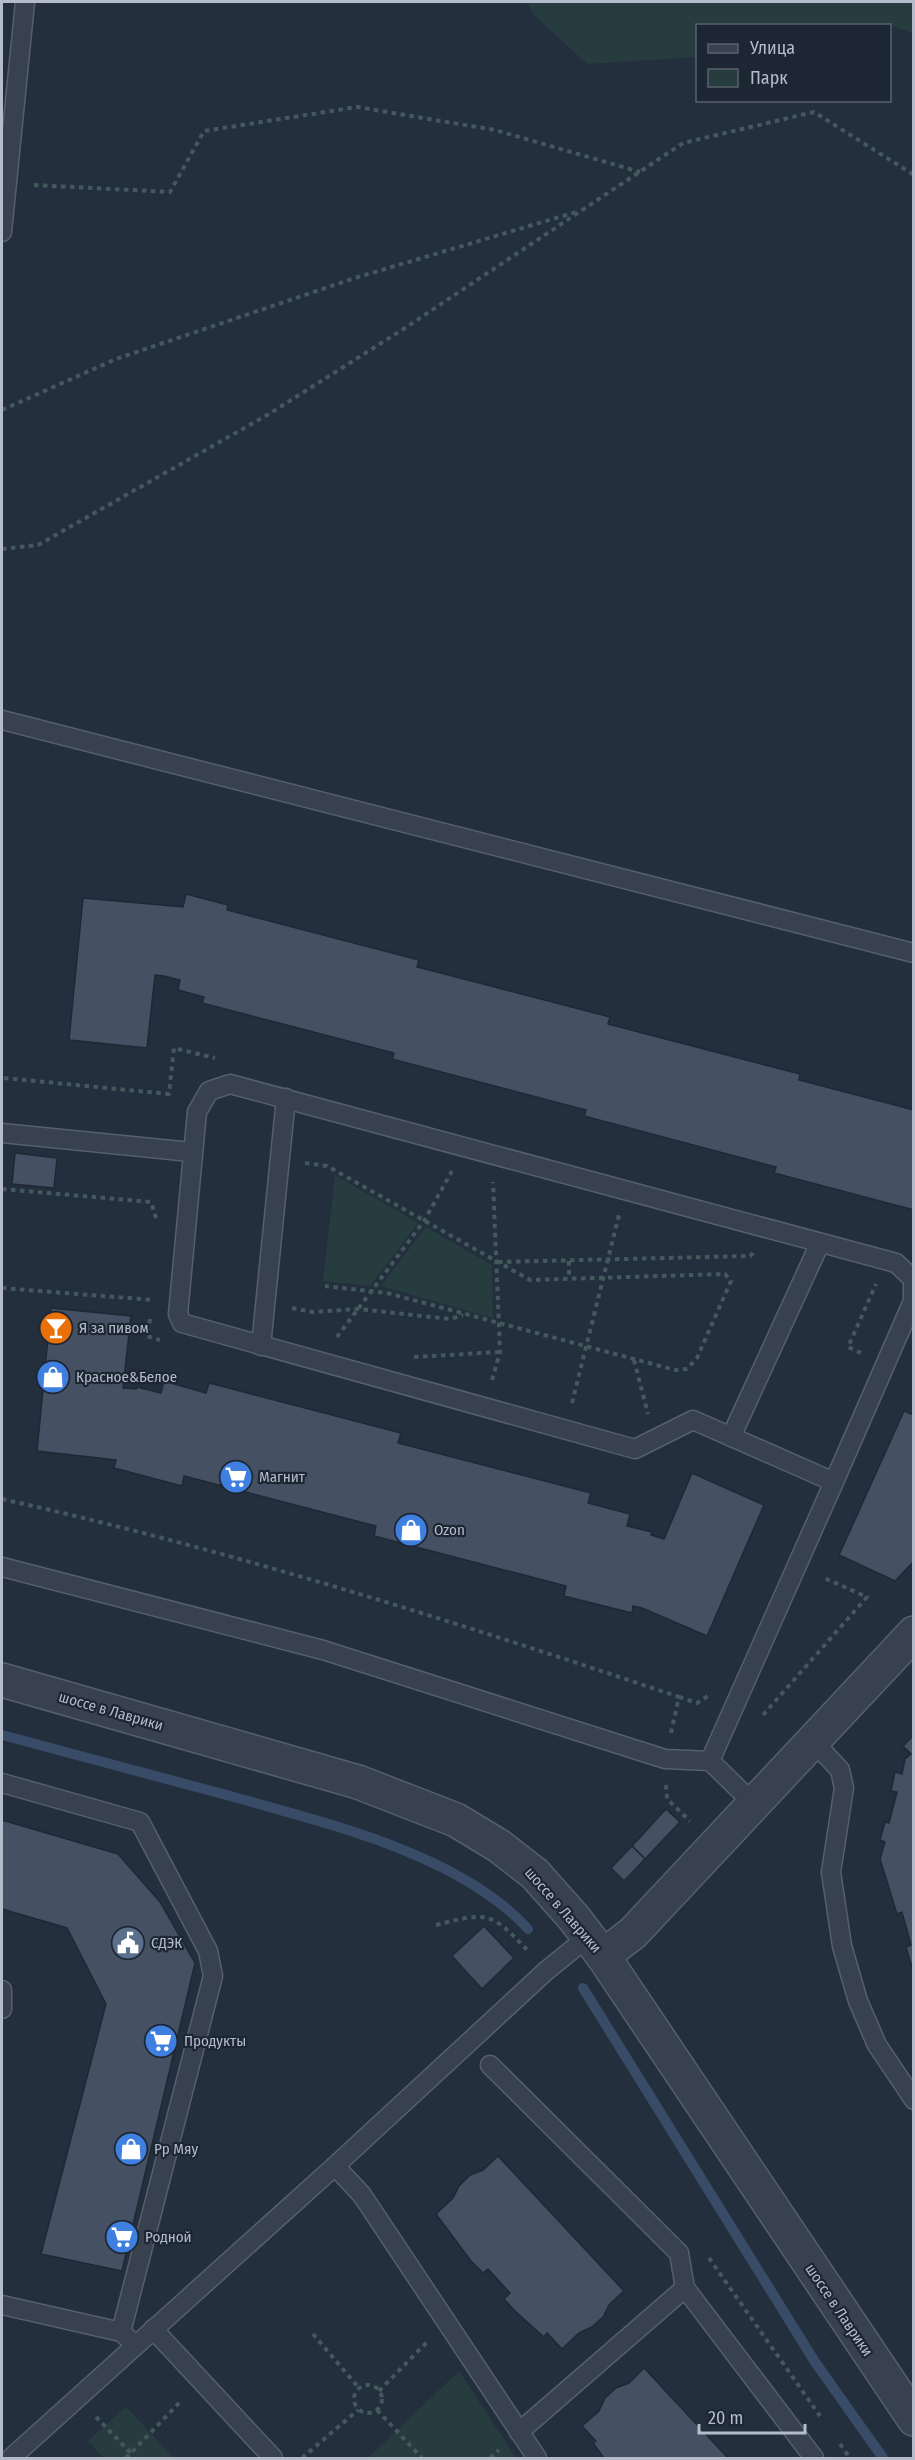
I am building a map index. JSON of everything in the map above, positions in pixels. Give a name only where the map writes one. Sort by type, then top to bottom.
[{"type":"street","points":[[596,1946],[633,1933],[914,1633]]},
{"type":"street","name":"шоссе в Лаврики","points":[[2,1680],[358,1782],[456,1820],[499,1845],[535,1874],[596,1946],[914,2419]]},
{"type":"lane","points":[[2,232],[25,2]]},
{"type":"lane","points":[[2,720],[914,953]]},
{"type":"lane","points":[[710,1761],[834,1482],[913,1301],[913,1279],[896,1263],[625,1188],[230,1084],[209,1091],[197,1112],[191,1152],[178,1314],[182,1323],[635,1449],[693,1420],[834,1482]]},
{"type":"lane","points":[[261,1346],[286,1098]]},
{"type":"lane","points":[[2,1133],[191,1152]]},
{"type":"lane","points":[[731,1437],[820,1243]]},
{"type":"lane","points":[[2,1567],[323,1650],[665,1759],[710,1761],[753,1803]]},
{"type":"lane","points":[[813,1741],[840,1770],[844,1788],[831,1872],[842,1946],[858,2001],[877,2045],[914,2100]]},
{"type":"lane","points":[[2,1783],[140,1822],[208,1952],[213,1976],[121,2331]]},
{"type":"lane","points":[[11,2458],[335,2166],[546,1971],[596,1946]]},
{"type":"lane","points":[[2,1990],[2,2009]]},
{"type":"lane","points":[[490,2066],[679,2253],[685,2288],[813,2458]]},
{"type":"lane","points":[[335,2166],[362,2195],[537,2458]]},
{"type":"lane","points":[[519,2432],[685,2288]]},
{"type":"lane","points":[[2,2305],[121,2331],[135,2346]]},
{"type":"lane","points":[[153,2329],[273,2458]]},
{"type":"path","points":[[6,184],[170,192],[204,131],[357,107],[495,130],[640,172]]},
{"type":"path","points":[[2,549],[38,545],[204,452],[395,334],[684,143],[814,112],[914,175]]},
{"type":"path","points":[[2,410],[127,356],[355,278],[582,210]]},
{"type":"path","points":[[319,1362],[424,1221],[467,1146]]},
{"type":"path","points":[[485,1408],[500,1352],[492,1153]]},
{"type":"path","points":[[280,1159],[327,1166],[530,1280],[725,1274],[731,1281],[698,1358],[687,1368],[675,1370],[372,1290],[325,1286]]},
{"type":"path","points":[[566,1430],[625,1188]]},
{"type":"path","points":[[496,1262],[750,1256],[760,1246],[768,1227]]},
{"type":"path","points":[[886,1260],[848,1347],[886,1364]]},
{"type":"path","points":[[569,1261],[569,1279]]},
{"type":"path","points":[[2,1288],[153,1300]]},
{"type":"path","points":[[265,1303],[313,1312],[358,1309],[450,1319],[466,1315]]},
{"type":"path","points":[[2,1499],[64,1513],[320,1583],[511,1641],[679,1697],[665,1759],[667,1799],[691,1823]]},
{"type":"path","points":[[736,1704],[762,1715],[867,1597],[797,1565]]},
{"type":"path","points":[[436,1925],[477,1915],[494,1920],[511,1933],[532,1956]]},
{"type":"path","points":[[313,2334],[359,2388]]},
{"type":"path","points":[[379,2391],[431,2337]]},
{"type":"path","points":[[126,2458],[200,2380]]},
{"type":"path","points":[[372,2386],[379,2391],[382,2399],[377,2410],[367,2413],[358,2409],[354,2401],[359,2388],[372,2386]]},
{"type":"path","points":[[78,2398],[131,2453]]},
{"type":"path","points":[[302,2458],[358,2409]]},
{"type":"path","points":[[377,2410],[422,2458]]},
{"type":"green space","points":[[527,2],[913,2],[913,33],[891,26],[891,24],[696,24],[696,57],[587,64],[534,15]]},
{"type":"green space","points":[[335,1175],[418,1223],[370,1286],[323,1281]]},
{"type":"green space","points":[[426,1227],[492,1265],[493,1318],[381,1286]]},
{"type":"green space","points":[[459,2371],[516,2458],[368,2458]]},
{"type":"green space","points":[[126,2407],[174,2458],[104,2458],[88,2441]]},
{"type":"building","points":[[186,894],[228,905],[227,910],[419,960],[417,967],[610,1017],[608,1024],[800,1074],[799,1080],[914,1110],[914,1210],[774,1173],[776,1167],[584,1116],[586,1110],[392,1059],[394,1053],[202,1003],[204,997],[178,990],[180,980],[164,976],[155,975],[147,1048],[69,1040],[83,898],[183,907]]},
{"type":"building","points":[[15,1153],[57,1158],[54,1188],[12,1184]]},
{"type":"building","points":[[51,1308],[131,1316],[123,1388],[136,1389],[137,1387],[161,1393],[164,1381],[206,1393],[209,1383],[401,1433],[398,1443],[591,1493],[588,1503],[630,1514],[627,1526],[652,1532],[651,1535],[664,1539],[692,1473],[764,1505],[707,1636],[642,1608],[633,1606],[632,1613],[564,1596],[566,1586],[374,1536],[376,1526],[184,1476],[182,1486],[114,1468],[116,1460],[37,1451]]},
{"type":"building","points":[[904,1411],[914,1415],[914,1561],[895,1581],[839,1555]]},
{"type":"building","points":[[914,1735],[914,1974],[906,1947],[911,1945],[902,1912],[897,1914],[880,1859],[885,1842],[880,1840],[885,1822],[889,1823],[897,1792],[891,1791],[895,1772],[902,1774],[905,1759],[911,1754],[903,1746]]},
{"type":"building","points":[[666,1809],[680,1822],[645,1859],[632,1846]]},
{"type":"building","points":[[2,1820],[118,1854],[160,1902],[195,1963],[122,2271],[41,2254],[106,2004],[67,1928],[2,1909]]},
{"type":"building","points":[[632,1846],[645,1859],[624,1881],[611,1868]]},
{"type":"building","points":[[484,1926],[514,1958],[482,1989],[452,1956]]},
{"type":"building","points":[[498,2156],[624,2291],[609,2305],[603,2317],[592,2327],[579,2333],[562,2349],[547,2333],[544,2337],[515,2311],[504,2299],[510,2293],[488,2269],[483,2273],[471,2261],[436,2214],[453,2198],[459,2186],[470,2175],[483,2170]]},
{"type":"building","points":[[644,2368],[728,2458],[604,2458],[593,2443],[596,2441],[582,2426],[599,2411],[605,2398],[616,2388],[629,2383]]},
{"type":"waterway","points":[[2,1735],[271,1807],[391,1845],[430,1861],[467,1881],[500,1903],[528,1929]]},
{"type":"waterway","points":[[583,1988],[815,2362],[883,2458]]},
{"type":"place","name":"Я за пивом","points":[[56,1328]]},
{"type":"place","name":"Красное&Белое","points":[[53,1377]]},
{"type":"place","name":"Магнит","points":[[236,1477]]},
{"type":"place","name":"Ozon","points":[[411,1530]]},
{"type":"place","name":"СДЭК","points":[[128,1943]]},
{"type":"place","name":"Продукты","points":[[161,2041]]},
{"type":"place","name":"Рр Мяу","points":[[131,2149]]},
{"type":"place","name":"Родной","points":[[122,2237]]}]
